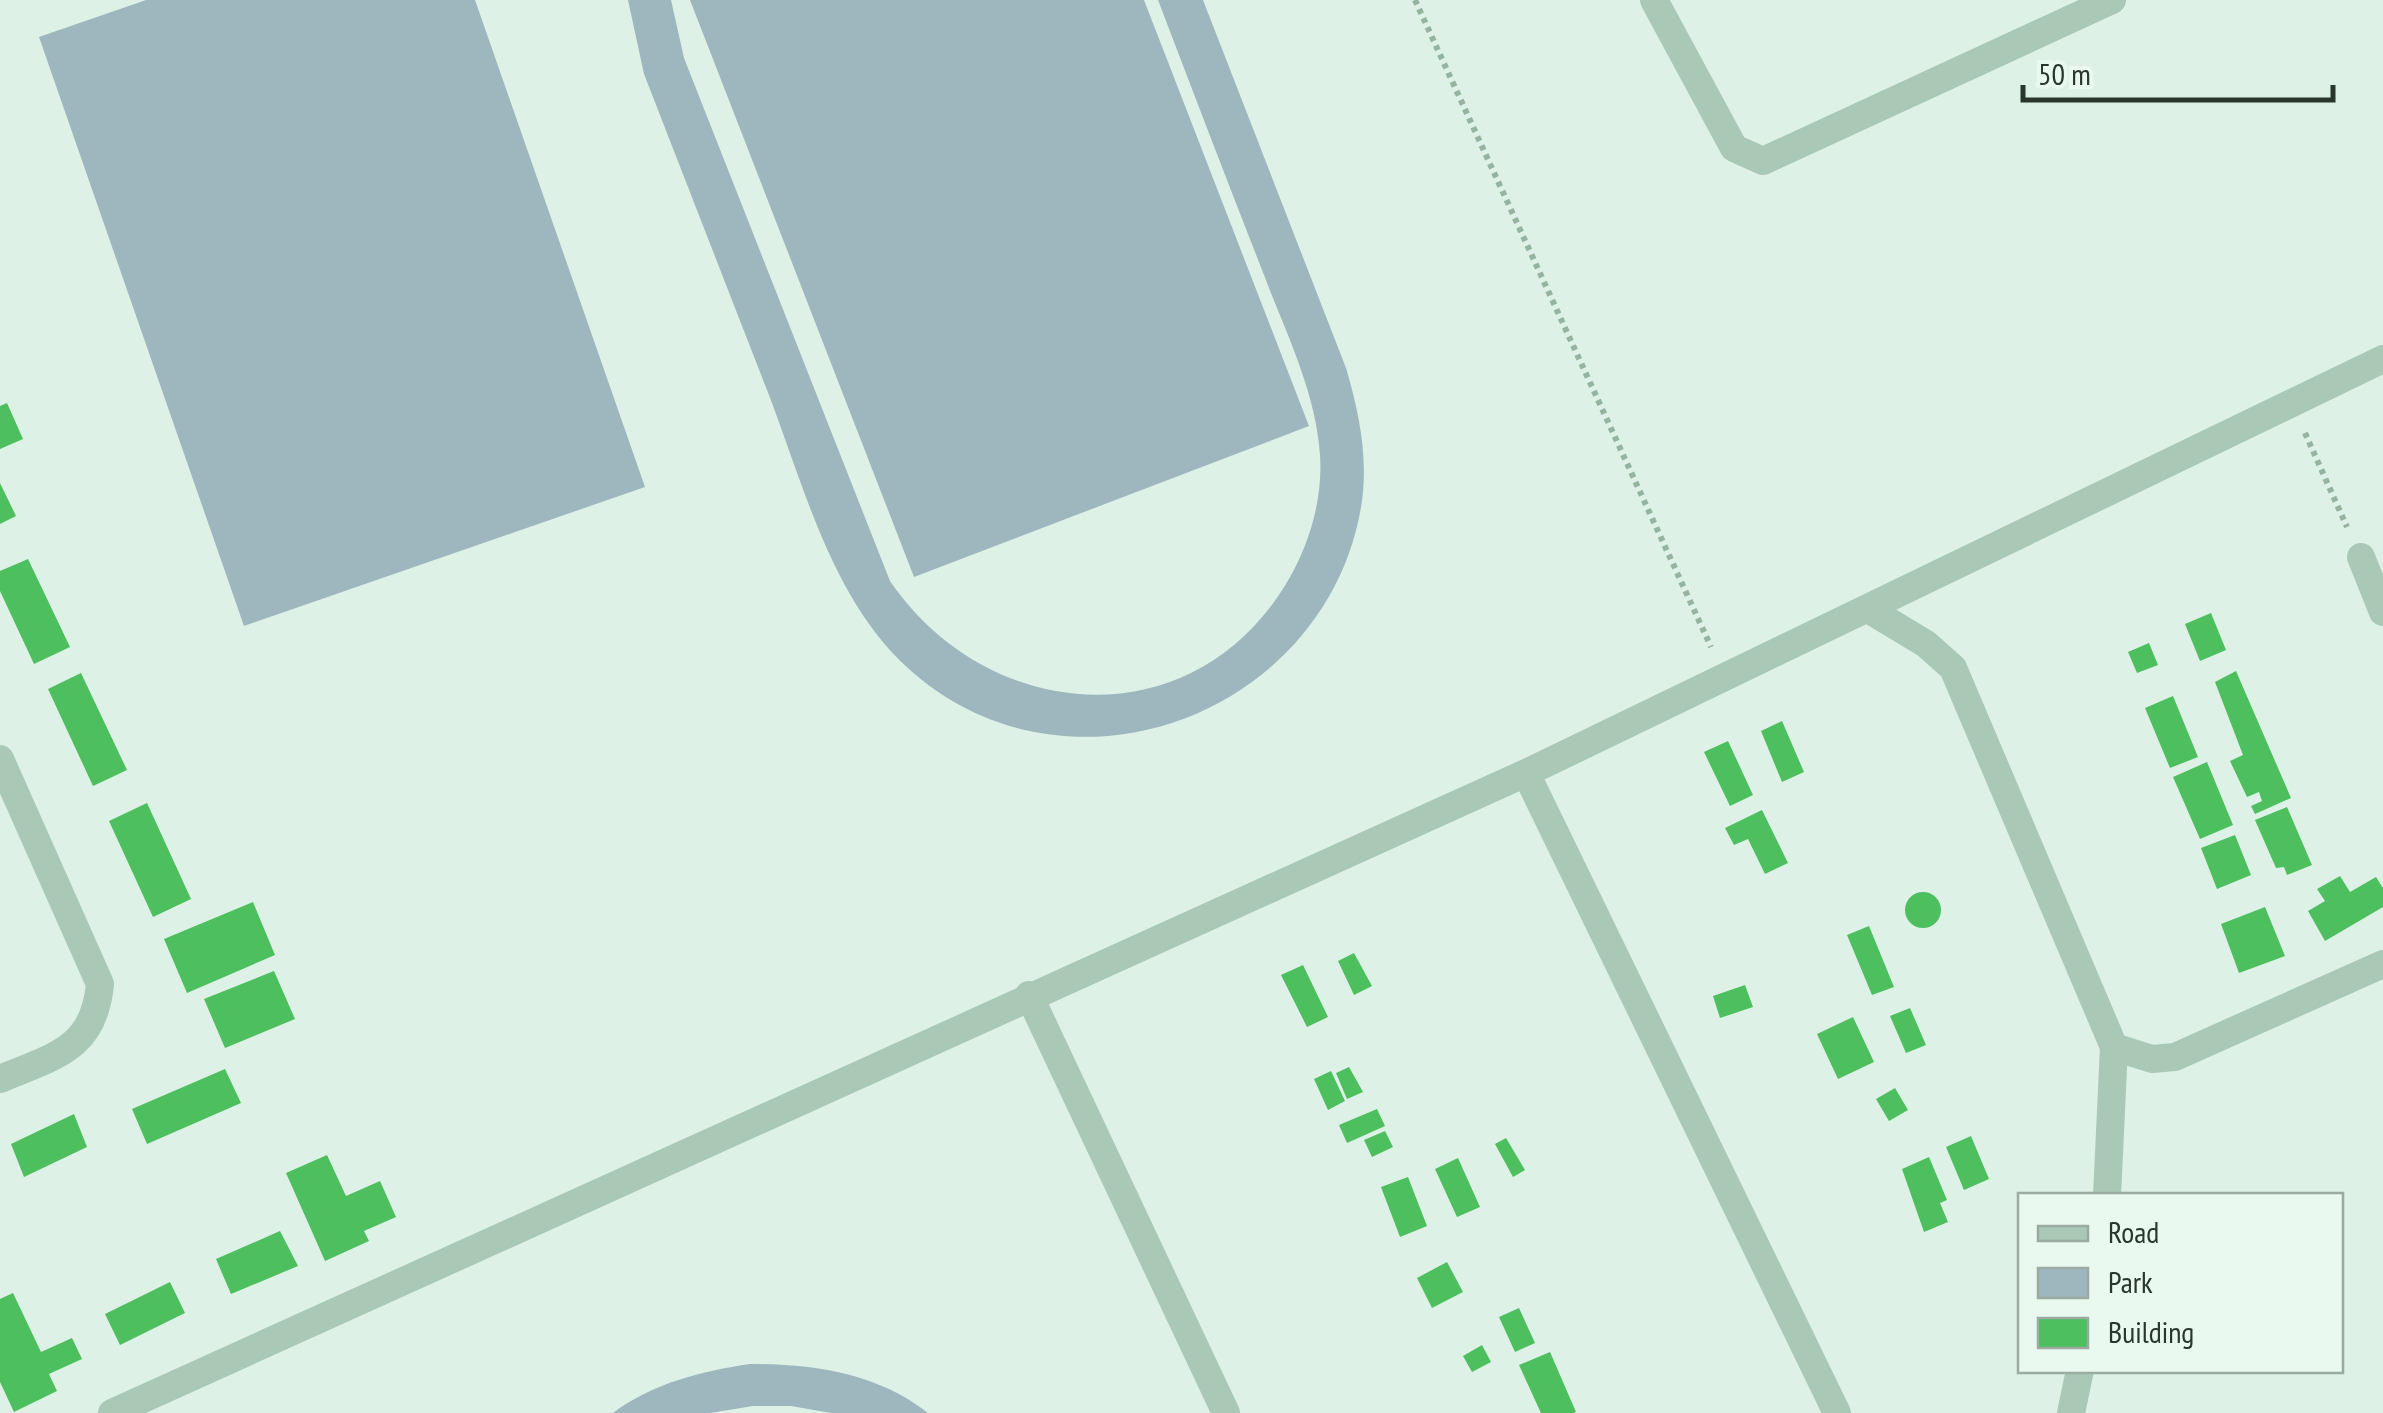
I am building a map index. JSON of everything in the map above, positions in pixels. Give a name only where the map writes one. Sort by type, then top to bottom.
[{"type":"street","points":[[1654,0],[1734,148],[1763,161],[2112,0]]},
{"type":"street","points":[[112,1413],[1526,772],[2383,359]]},
{"type":"street","points":[[2361,556],[2383,612]]},
{"type":"street","points":[[1868,609],[1926,644],[1954,668],[2114,1047],[2107,1193]]},
{"type":"street","points":[[0,759],[100,984],[98,1012],[86,1034],[66,1052],[0,1079]]},
{"type":"street","points":[[1526,772],[1837,1413]]},
{"type":"street","points":[[2114,1047],[2152,1059],[2176,1057],[2383,964]]},
{"type":"street","points":[[1028,995],[1226,1413]]},
{"type":"street","points":[[2071,1413],[2079,1373]]},
{"type":"path","points":[[1415,0],[1724,676]]},
{"type":"path","points":[[2292,405],[2361,556]]},
{"type":"green space","points":[[146,0],[475,0],[645,487],[244,626],[39,37]]},
{"type":"green space","points":[[628,0],[671,0],[684,58],[890,581],[931,629],[980,664],[1033,686],[1089,695],[1145,689],[1198,669],[1246,635],[1286,584],[1308,538],[1317,506],[1320,455],[1313,408],[1158,0],[1203,0],[1346,368],[1361,434],[1362,501],[1340,575],[1301,637],[1247,685],[1184,719],[1115,735],[1043,734],[973,712],[909,669],[859,609],[823,539],[644,74]]},
{"type":"green space","points":[[690,0],[1144,0],[1309,426],[914,577]]},
{"type":"green space","points":[[750,1364],[821,1369],[866,1380],[888,1388],[928,1413],[831,1413],[791,1406],[753,1406],[710,1413],[613,1413],[678,1380]]},
{"type":"building","points":[[7,403],[23,439],[0,449],[0,406]]},
{"type":"building","points":[[0,483],[16,516],[0,524]]},
{"type":"building","points":[[28,559],[70,647],[34,664],[0,591],[0,571]]},
{"type":"building","points":[[2211,613],[2226,650],[2200,661],[2185,624]]},
{"type":"building","points":[[2149,643],[2158,665],[2137,673],[2128,652]]},
{"type":"building","points":[[2236,671],[2291,798],[2255,814],[2251,806],[2262,801],[2259,792],[2247,797],[2230,761],[2243,755],[2215,682]]},
{"type":"building","points":[[81,673],[127,770],[93,786],[48,689]]},
{"type":"building","points":[[2173,696],[2198,757],[2170,768],[2145,708]]},
{"type":"building","points":[[1782,721],[1804,772],[1782,782],[1761,731]]},
{"type":"building","points":[[1728,741],[1753,795],[1730,806],[1704,752]]},
{"type":"building","points":[[2207,762],[2233,825],[2200,839],[2173,777]]},
{"type":"building","points":[[147,803],[191,899],[153,917],[109,821]]},
{"type":"building","points":[[2287,807],[2312,865],[2287,875],[2284,867],[2276,868],[2255,820]]},
{"type":"building","points":[[1762,810],[1788,863],[1765,874],[1748,839],[1734,845],[1725,828]]},
{"type":"building","points":[[2235,835],[2251,875],[2217,889],[2201,848]]},
{"type":"building","points":[[2340,876],[2350,892],[2376,877],[2383,888],[2383,907],[2325,941],[2308,911],[2325,901],[2317,889]]},
{"type":"building","points":[[1923,892],[1935,898],[1941,910],[1935,922],[1923,928],[1911,922],[1905,910],[1911,898]]},
{"type":"building","points":[[253,902],[275,955],[187,993],[164,939]]},
{"type":"building","points":[[2265,907],[2285,956],[2239,973],[2221,924]]},
{"type":"building","points":[[1869,926],[1894,987],[1872,995],[1847,935]]},
{"type":"building","points":[[1354,953],[1372,986],[1354,995],[1338,961]]},
{"type":"building","points":[[1303,965],[1328,1017],[1307,1027],[1281,975]]},
{"type":"building","points":[[274,971],[295,1019],[225,1048],[204,999]]},
{"type":"building","points":[[1745,985],[1753,1007],[1720,1018],[1713,996]]},
{"type":"building","points":[[1910,1008],[1926,1045],[1906,1053],[1890,1016]]},
{"type":"building","points":[[1853,1017],[1874,1062],[1838,1079],[1817,1034]]},
{"type":"building","points":[[1349,1067],[1363,1092],[1347,1099],[1336,1073]]},
{"type":"building","points":[[225,1069],[241,1103],[147,1144],[132,1109]]},
{"type":"building","points":[[1331,1071],[1345,1101],[1328,1110],[1314,1079]]},
{"type":"building","points":[[1895,1088],[1908,1110],[1889,1121],[1876,1099]]},
{"type":"building","points":[[1377,1109],[1385,1126],[1347,1143],[1339,1125]]},
{"type":"building","points":[[74,1114],[87,1147],[24,1177],[11,1144]]},
{"type":"building","points":[[1385,1131],[1393,1147],[1372,1157],[1364,1140]]},
{"type":"building","points":[[1971,1136],[1989,1179],[1964,1190],[1946,1147]]},
{"type":"building","points":[[1506,1138],[1525,1170],[1513,1177],[1495,1144]]},
{"type":"building","points":[[327,1155],[346,1196],[380,1181],[396,1217],[364,1231],[369,1241],[325,1261],[286,1173]]},
{"type":"building","points":[[1929,1157],[1947,1200],[1940,1203],[1948,1222],[1924,1232],[1902,1169]]},
{"type":"building","points":[[1458,1158],[1480,1207],[1457,1217],[1435,1169]]},
{"type":"building","points":[[1408,1177],[1427,1226],[1400,1237],[1381,1187]]},
{"type":"building","points":[[280,1231],[298,1266],[231,1294],[216,1259]]},
{"type":"building","points":[[1447,1262],[1463,1292],[1432,1308],[1417,1278]]},
{"type":"building","points":[[170,1282],[185,1313],[120,1345],[105,1314]]},
{"type":"building","points":[[13,1293],[41,1352],[72,1338],[82,1359],[49,1374],[57,1391],[14,1412],[0,1382],[0,1299]]},
{"type":"building","points":[[1519,1308],[1535,1343],[1515,1352],[1499,1317]]},
{"type":"building","points":[[1482,1345],[1491,1362],[1472,1372],[1463,1356]]},
{"type":"building","points":[[1550,1352],[1576,1412],[1541,1413],[1519,1365]]}]
